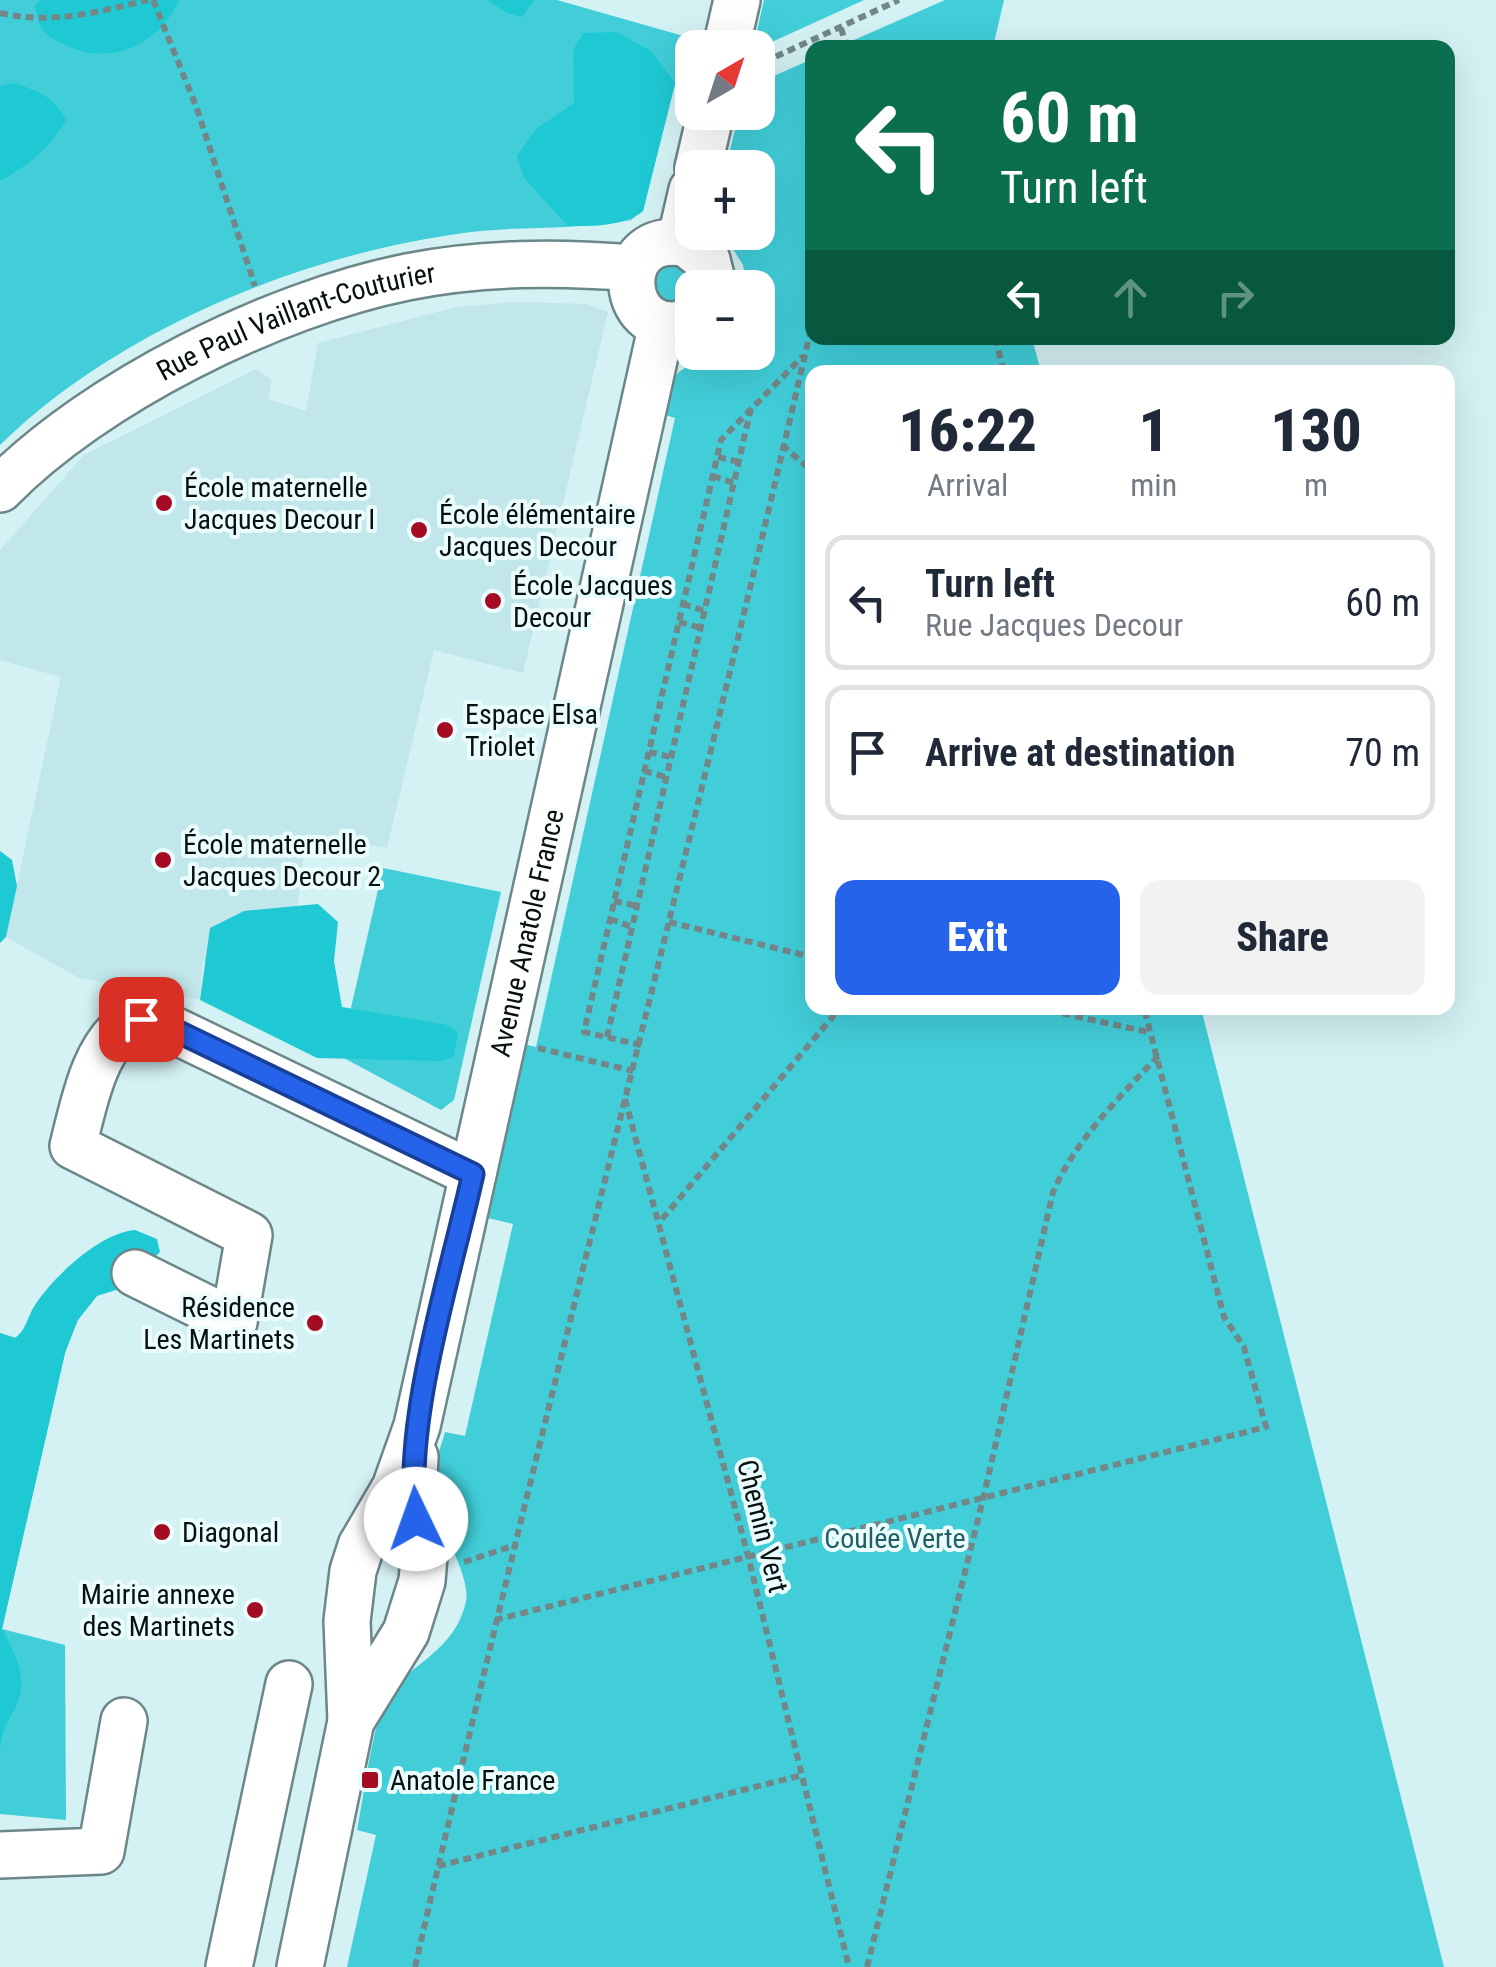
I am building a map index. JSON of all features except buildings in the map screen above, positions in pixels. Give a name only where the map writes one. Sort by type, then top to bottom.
[{"type":"street","points":[[730,30],[737,0]]},
{"type":"street","points":[[675,243],[650,248],[634,268],[634,299],[645,315],[675,322]]},
{"type":"street","points":[[695,250],[704,255],[709,270]]},
{"type":"street","name":"Rue Paul Vaillant-Couturier","points":[[0,489],[52,441],[122,395],[270,322],[330,299],[408,277],[490,266],[634,268]]},
{"type":"street","name":"Avenue Anatole France","points":[[300,1967],[351,1721],[347,1621],[353,1571],[395,1488],[417,1426],[503,1040],[675,330]]},
{"type":"street","points":[[135,1273],[234,1322],[249,1235],[73,1146],[97,1068],[115,1036],[132,1021],[162,1024],[473,1174]]},
{"type":"street","name":"Avenue Anatole France","points":[[351,1721],[402,1640],[422,1581],[422,1544],[413,1492],[417,1426]]},
{"type":"street","points":[[368,1536],[396,1526],[422,1544]]},
{"type":"street","points":[[347,1621],[369,1644],[380,1647],[402,1640]]},
{"type":"street","points":[[230,1967],[289,1684]]},
{"type":"street","points":[[0,1855],[101,1851],[124,1721]]},
{"type":"path","points":[[0,13],[24,18],[76,18],[151,0],[196,106],[259,300]]},
{"type":"path","points":[[813,40],[899,0]]},
{"type":"path","points":[[841,28],[845,40]]},
{"type":"path","points":[[775,56],[805,43]]},
{"type":"path","points":[[415,1967],[495,1620],[624,1098],[641,1046],[808,345]]},
{"type":"path","points":[[641,1046],[584,1032],[721,440],[806,354]]},
{"type":"path","points":[[607,1037],[752,406]]},
{"type":"path","points":[[782,445],[805,465]]},
{"type":"path","points":[[718,456],[739,462]]},
{"type":"path","points":[[713,476],[734,483]]},
{"type":"path","points":[[683,604],[704,610]]},
{"type":"path","points":[[679,622],[701,628]]},
{"type":"path","points":[[649,752],[671,756]]},
{"type":"path","points":[[644,771],[666,777]]},
{"type":"path","points":[[614,901],[637,906]]},
{"type":"path","points":[[610,920],[632,926]]},
{"type":"path","points":[[669,922],[805,955]]},
{"type":"path","points":[[661,1220],[834,1015]]},
{"type":"path","points":[[1069,1015],[1148,1032]]},
{"type":"path","points":[[495,1620],[1266,1426],[1244,1346],[1224,1317],[1159,1055],[1145,1015]]},
{"type":"path","points":[[503,1040],[633,1071]]},
{"type":"path","points":[[868,1967],[984,1495],[1053,1192],[1065,1164],[1090,1130],[1159,1055]]},
{"type":"path","name":"Chemin Vert","points":[[624,1098],[661,1220],[748,1556],[849,1967]]},
{"type":"path","points":[[438,1866],[799,1776]]},
{"type":"shaded area","points":[[41,0],[179,0],[161,27],[136,46],[91,53],[48,35],[40,26],[35,5]]},
{"type":"shaded area","points":[[487,0],[534,0],[522,17]]},
{"type":"shaded area","points":[[617,32],[651,51],[675,83],[643,211],[616,223],[568,226],[524,178],[517,156],[536,129],[574,103],[573,50],[583,33]]},
{"type":"shaded area","points":[[13,83],[44,95],[66,120],[38,155],[0,181],[0,86]]},
{"type":"shaded area","points":[[515,302],[587,304],[608,312],[523,673],[434,650],[387,848],[306,834],[295,930],[203,963],[200,1000],[79,978],[6,937],[61,677],[0,660],[0,550],[84,455],[256,369],[272,380],[268,399],[306,411],[318,343],[457,307]]},
{"type":"shaded area","points":[[0,851],[12,860],[17,886],[6,937],[0,943]]},
{"type":"shaded area","points":[[318,904],[338,922],[334,961],[342,1007],[447,1025],[458,1032],[454,1057],[441,1061],[317,1058],[200,1000],[210,928],[244,911]]},
{"type":"shaded area","points":[[135,1230],[157,1239],[160,1252],[122,1288],[97,1296],[78,1320],[65,1353],[2,1629],[18,1662],[21,1689],[5,1726],[0,1750],[0,1333],[15,1338],[32,1309],[66,1269],[107,1239]]},
{"type":"green space","points":[[0,0],[557,0],[675,34],[675,84],[643,211],[631,220],[464,233],[403,243],[277,279],[156,333],[99,366],[0,445]]},
{"type":"green space","points":[[764,0],[864,0],[775,41],[775,30],[757,30]]},
{"type":"green space","points":[[945,0],[1004,0],[995,40],[854,40]]},
{"type":"green space","name":"Coulée Verte","points":[[805,62],[805,345],[1034,345],[1039,365],[805,365],[805,1015],[1203,1015],[1444,1967],[347,1967],[376,1835],[357,1830],[381,1712],[393,1689],[451,1634],[466,1601],[464,1578],[435,1506],[432,1478],[445,1432],[465,1436],[513,1224],[484,1217],[519,1043],[536,1047],[675,418],[662,414],[666,394],[682,370],[775,370],[775,270],[744,270],[734,250],[775,250],[775,150],[730,150],[735,130],[775,130],[775,75]]},
{"type":"green space","points":[[675,259],[685,263],[687,270],[675,270],[675,301],[659,303],[649,275]]},
{"type":"green space","points":[[383,868],[501,892],[454,1100],[441,1110],[340,1056]]},
{"type":"green space","points":[[0,1333],[65,1353],[2,1629],[65,1645],[66,1820],[0,1814]]},
{"type":"place","name":"École maternelle Jacques Decour I","points":[[164,503]]},
{"type":"place","name":"École élémentaire Jacques Decour","points":[[419,530]]},
{"type":"place","name":"École Jacques Decour","points":[[493,601]]},
{"type":"place","name":"Espace Elsa Triolet","points":[[445,730]]},
{"type":"place","name":"École maternelle Jacques Decour 2","points":[[163,860]]},
{"type":"place","name":"Résidence Les Martinets","points":[[315,1323]]},
{"type":"place","name":"Diagonal","points":[[162,1532]]},
{"type":"place","name":"Mairie annexe des Martinets","points":[[255,1610]]},
{"type":"place","name":"Anatole France","points":[[370,1780]]},
{"type":"route","points":[[141,1019],[162,1024],[473,1174],[417,1426],[413,1476],[416,1519]]}]
